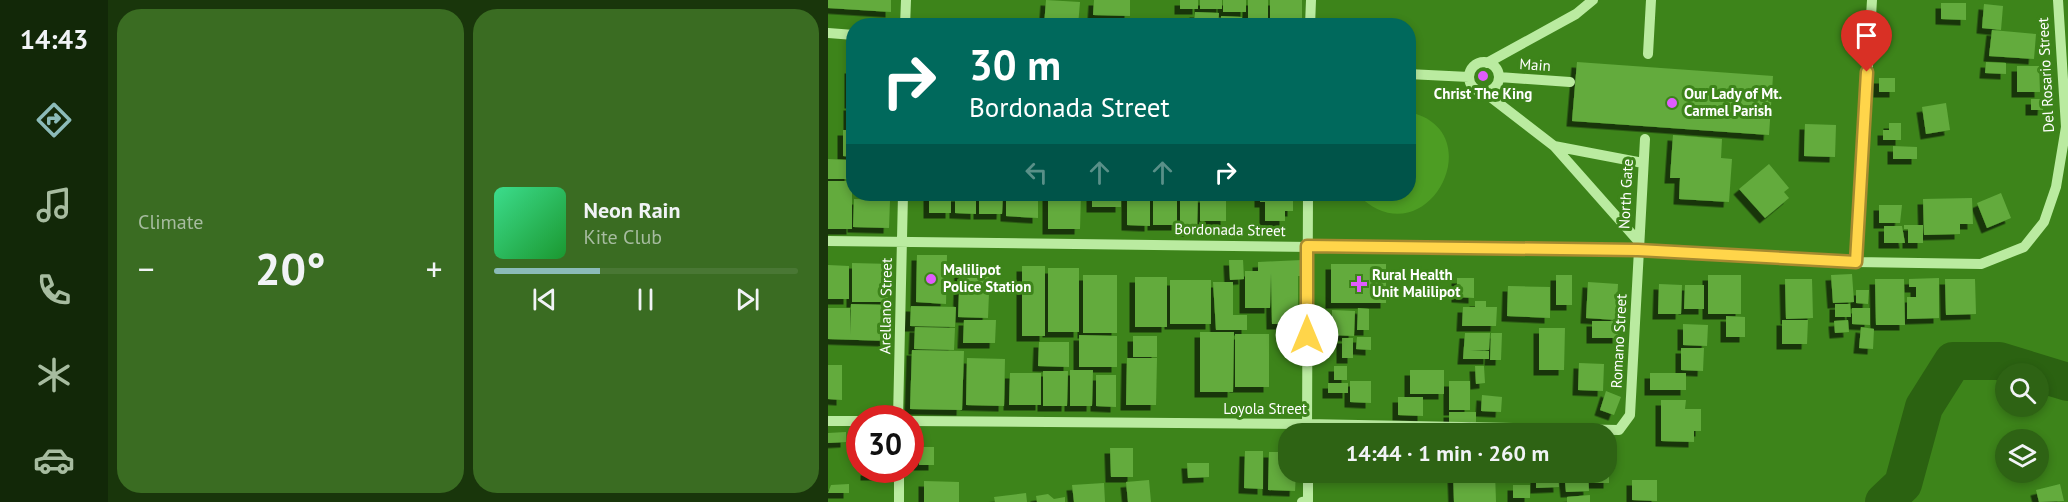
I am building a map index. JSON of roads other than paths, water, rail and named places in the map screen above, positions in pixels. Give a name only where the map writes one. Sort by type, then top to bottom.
[{"type":"street","points":[[905,18],[906,0]]},
{"type":"street","points":[[1310,18],[1311,0]]},
{"type":"street","points":[[1469,77],[1476,64],[1487,63],[1576,14],[1593,0]]},
{"type":"street","points":[[1648,54],[1651,0]]},
{"type":"street","points":[[1856,262],[1872,0]]},
{"type":"street","name":"Del Rosario Street","points":[[2024,247],[2044,222],[2056,187],[2067,127],[2058,0]]},
{"type":"street","points":[[828,33],[846,34]]},
{"type":"street","points":[[1484,92],[1492,90],[1499,77],[1497,70],[1487,63]]},
{"type":"street","points":[[1416,74],[1469,77]]},
{"type":"street","points":[[1469,77],[1476,90],[1484,92],[1554,146],[1639,246]]},
{"type":"street","name":"Main","points":[[1499,77],[1570,82]]},
{"type":"street","name":"North Gate","points":[[1639,246],[1645,139]]},
{"type":"street","points":[[1554,146],[1642,164]]},
{"type":"street","name":"Arellano Street","points":[[898,405],[903,201]]},
{"type":"street","points":[[1307,423],[1308,201]]},
{"type":"street","name":"Bordonada Street","points":[[828,241],[1307,246],[1639,246],[1856,262],[1981,264],[2024,247]]},
{"type":"street","name":"Romano Street","points":[[1620,430],[1630,415],[1639,246]]},
{"type":"street","points":[[828,421],[846,421]]},
{"type":"street","name":"Loyola Street","points":[[924,421],[1278,428]]},
{"type":"street","points":[[898,483],[899,502]]},
{"type":"street","points":[[1305,501],[1307,483]]},
{"type":"waterway","points":[[1884,502],[1903,484],[1924,407],[1953,361],[1999,361],[2068,382]]},
{"type":"place","name":"Christ The King","points":[[1483,76]]},
{"type":"place","name":"Our Lady of Mt. Carmel Parish","points":[[1672,103]]},
{"type":"place","name":"Malilipot Police Station","points":[[931,279]]},
{"type":"place","name":"Rural Health Unit Malilipot","points":[[1359,284]]}]
